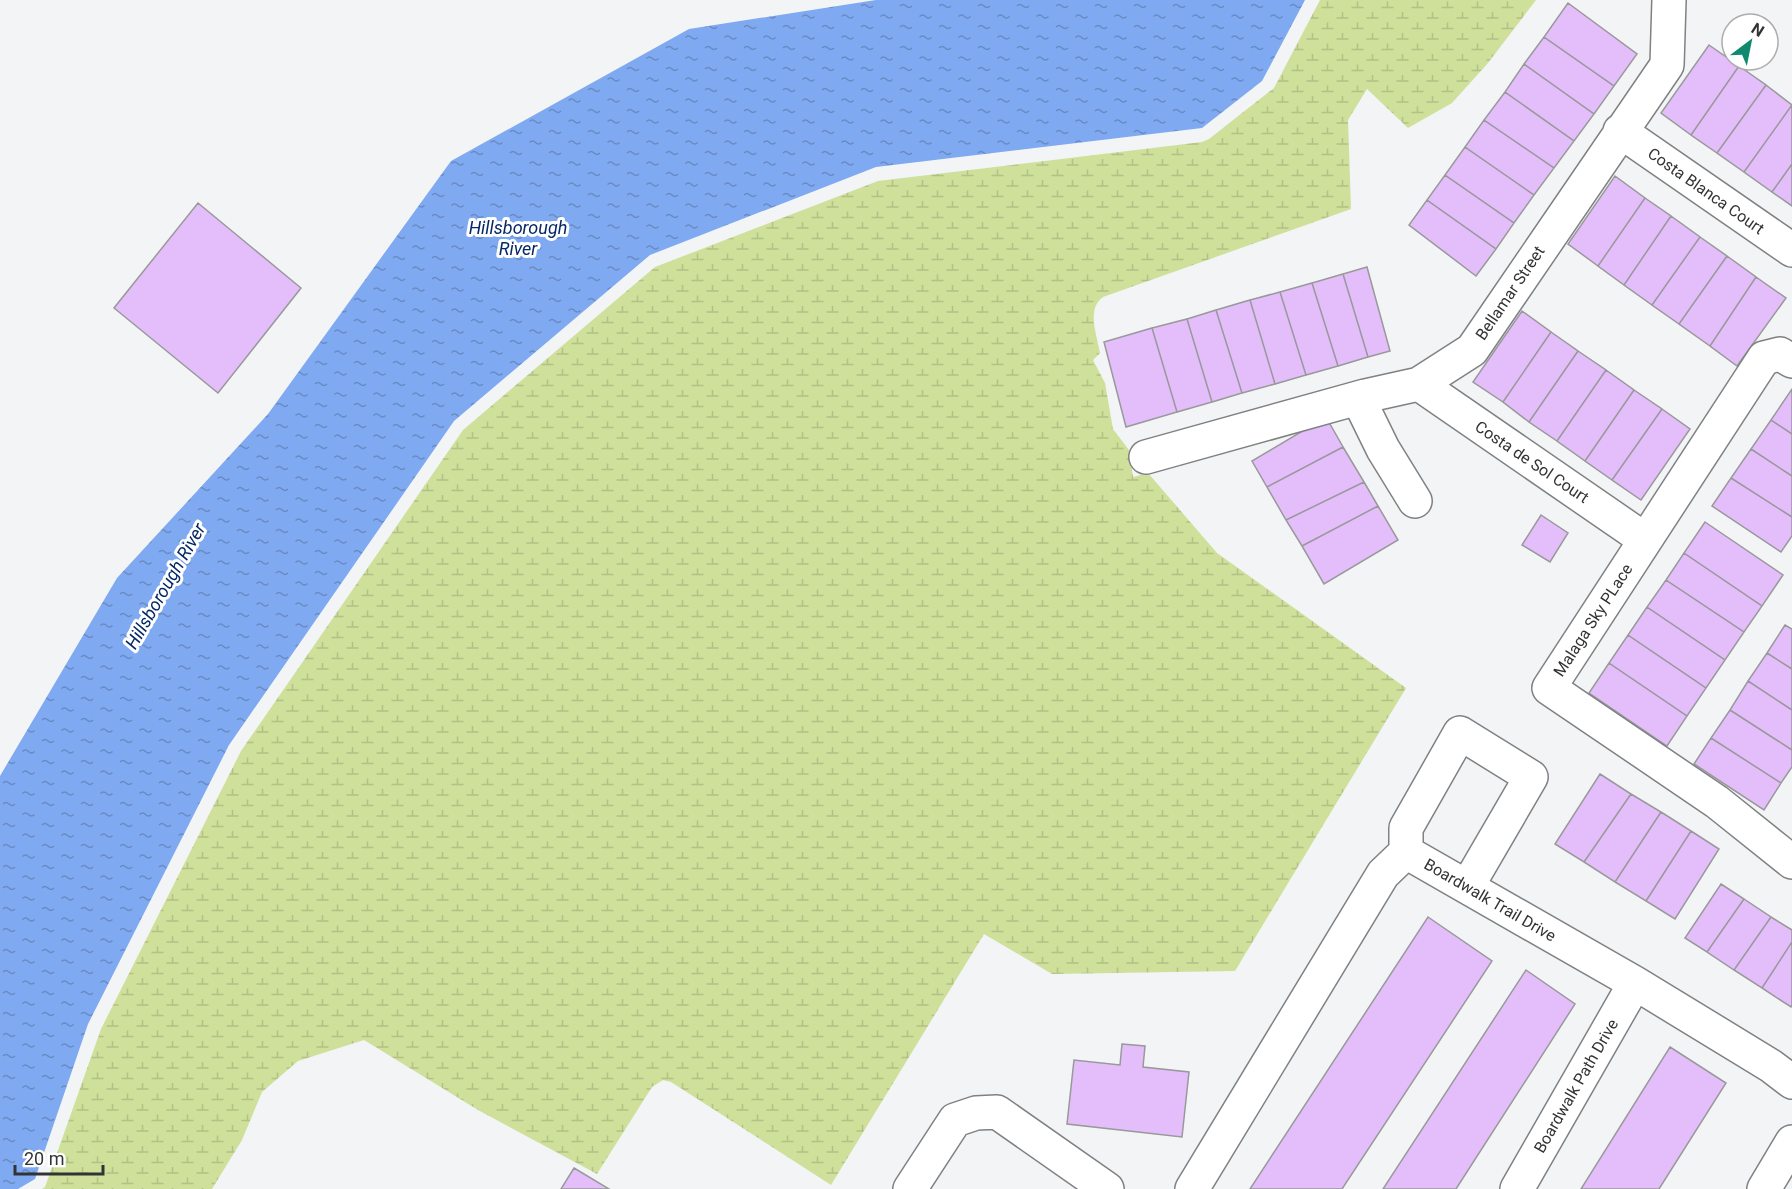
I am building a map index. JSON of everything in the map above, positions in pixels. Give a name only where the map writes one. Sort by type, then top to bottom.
[{"type":"street","name":"Bellamar Street","points":[[1146,457],[1358,398],[1419,384],[1472,350],[1667,65],[1669,0]]},
{"type":"street","name":"Costa Blanca Court","points":[[1620,131],[1792,250]]},
{"type":"street","name":"Malaga Sky PLace","points":[[1788,850],[1550,688],[1644,539],[1764,358],[1780,354],[1792,361]]},
{"type":"street","name":"Costa de Sol Court","points":[[1419,384],[1644,539]]},
{"type":"street","points":[[1358,398],[1383,449],[1414,501]]},
{"type":"street","points":[[1406,852],[1406,828],[1460,733],[1531,777],[1467,887]]},
{"type":"street","name":"Boardwalk Trail Drive","points":[[1192,1189],[1383,874],[1406,852],[1635,983],[1771,1066],[1792,1082]]},
{"type":"street","name":"Boardwalk Path Drive","points":[[1517,1189],[1635,983]]},
{"type":"street","points":[[910,1189],[955,1120],[976,1113],[997,1112],[1107,1189]]},
{"type":"street","points":[[1764,1189],[1792,1142]]},
{"type":"green space","points":[[1320,0],[1536,0],[1488,63],[1452,103],[1408,128],[1367,89],[1348,120],[1351,209],[1103,297],[1095,308],[1094,323],[1100,353],[1093,360],[1105,383],[1113,429],[1129,450],[1133,477],[1148,473],[1217,553],[1406,688],[1235,971],[1052,974],[984,934],[831,1185],[671,1082],[663,1080],[652,1087],[597,1174],[478,1110],[364,1040],[298,1061],[262,1092],[242,1140],[212,1189],[42,1189],[45,1187],[101,1029],[241,751],[463,430],[655,267],[878,181],[1202,142],[1209,139],[1274,88]]},
{"type":"water","name":"Hillsborough River","points":[[876,0],[1305,0],[1262,81],[1202,128],[876,167],[650,255],[454,421],[229,745],[88,1024],[35,1179],[18,1189],[0,1189],[0,776],[117,578],[268,414],[451,161],[689,29]]},
{"type":"building","points":[[1568,3],[1637,54],[1614,86],[1544,37]]},
{"type":"building","points":[[1544,37],[1614,86],[1594,114],[1524,64]]},
{"type":"building","points":[[1709,45],[1720,53],[1720,72],[1735,72],[1691,135],[1661,113]]},
{"type":"building","points":[[1524,64],[1594,114],[1574,141],[1505,92]]},
{"type":"building","points":[[1735,72],[1748,72],[1766,85],[1717,153],[1691,135]]},
{"type":"building","points":[[1766,85],[1792,105],[1744,172],[1717,153]]},
{"type":"building","points":[[1505,92],[1574,141],[1554,168],[1484,120]]},
{"type":"building","points":[[1792,105],[1792,164],[1772,192],[1744,172]]},
{"type":"building","points":[[1484,120],[1554,168],[1534,195],[1465,147]]},
{"type":"building","points":[[1465,147],[1534,195],[1514,223],[1445,175]]},
{"type":"building","points":[[1792,164],[1792,206],[1772,192]]},
{"type":"building","points":[[1445,175],[1514,223],[1496,249],[1427,200]]},
{"type":"building","points":[[1615,176],[1645,198],[1598,266],[1568,244]]},
{"type":"building","points":[[1645,198],[1671,216],[1624,285],[1598,266]]},
{"type":"building","points":[[1427,200],[1496,249],[1476,276],[1409,225]]},
{"type":"building","points":[[198,203],[301,288],[218,393],[114,308]]},
{"type":"building","points":[[1671,216],[1700,237],[1652,305],[1624,285]]},
{"type":"building","points":[[1700,237],[1727,256],[1679,324],[1652,305]]},
{"type":"building","points":[[1727,256],[1756,277],[1710,346],[1679,324]]},
{"type":"building","points":[[1367,267],[1390,351],[1368,357],[1343,274]]},
{"type":"building","points":[[1343,274],[1368,357],[1338,366],[1312,283]]},
{"type":"building","points":[[1756,277],[1786,298],[1737,366],[1710,346]]},
{"type":"building","points":[[1312,283],[1338,366],[1306,375],[1280,292]]},
{"type":"building","points":[[1280,292],[1306,375],[1275,384],[1250,300]]},
{"type":"building","points":[[1250,300],[1275,384],[1242,393],[1216,310]]},
{"type":"building","points":[[1216,310],[1242,393],[1212,402],[1187,319]]},
{"type":"building","points":[[1522,311],[1551,332],[1503,402],[1473,382]]},
{"type":"building","points":[[1187,319],[1212,402],[1177,412],[1152,328]]},
{"type":"building","points":[[1152,328],[1177,412],[1126,427],[1104,342]]},
{"type":"building","points":[[1551,332],[1578,351],[1529,422],[1503,402]]},
{"type":"building","points":[[1578,351],[1606,370],[1557,441],[1529,422]]},
{"type":"building","points":[[1606,370],[1634,390],[1585,461],[1557,441]]},
{"type":"building","points":[[1792,389],[1792,434],[1771,420]]},
{"type":"building","points":[[1634,390],[1662,409],[1612,480],[1585,461]]},
{"type":"building","points":[[1662,409],[1690,429],[1641,500],[1612,480]]},
{"type":"building","points":[[1326,417],[1343,447],[1267,487],[1252,461]]},
{"type":"building","points":[[1771,420],[1792,434],[1792,476],[1751,449]]},
{"type":"building","points":[[1343,447],[1364,482],[1286,520],[1267,487]]},
{"type":"building","points":[[1751,449],[1792,476],[1792,517],[1731,478]]},
{"type":"building","points":[[1731,478],[1792,517],[1792,536],[1781,552],[1712,506]]},
{"type":"building","points":[[1364,482],[1378,506],[1302,546],[1286,520]]},
{"type":"building","points":[[1378,506],[1398,540],[1324,584],[1302,546]]},
{"type":"building","points":[[1541,515],[1568,533],[1550,562],[1522,545]]},
{"type":"building","points":[[1705,522],[1783,575],[1762,606],[1684,553]]},
{"type":"building","points":[[1684,553],[1762,606],[1744,632],[1666,580]]},
{"type":"building","points":[[1666,580],[1744,632],[1725,660],[1647,607]]},
{"type":"building","points":[[1647,607],[1725,660],[1706,688],[1628,635]]},
{"type":"building","points":[[1785,625],[1792,629],[1792,669],[1767,653]]},
{"type":"building","points":[[1628,635],[1706,688],[1687,716],[1609,663]]},
{"type":"building","points":[[1767,653],[1792,669],[1792,710],[1748,681]]},
{"type":"building","points":[[1609,663],[1687,716],[1667,746],[1589,693]]},
{"type":"building","points":[[1748,681],[1792,710],[1792,750],[1730,710]]},
{"type":"building","points":[[1730,710],[1792,750],[1792,767],[1781,783],[1711,738]]},
{"type":"building","points":[[1711,738],[1781,783],[1764,810],[1694,764]]},
{"type":"building","points":[[1600,774],[1631,794],[1584,862],[1555,844]]},
{"type":"building","points":[[1631,794],[1661,812],[1615,882],[1584,862]]},
{"type":"building","points":[[1661,812],[1691,831],[1646,901],[1615,882]]},
{"type":"building","points":[[1691,831],[1719,849],[1675,919],[1646,901]]},
{"type":"building","points":[[1721,884],[1744,899],[1707,952],[1685,938]]},
{"type":"building","points":[[1744,899],[1771,917],[1734,970],[1707,952]]},
{"type":"building","points":[[1428,917],[1492,961],[1342,1189],[1250,1189]]},
{"type":"building","points":[[1771,917],[1792,930],[1792,942],[1762,988],[1734,970]]},
{"type":"building","points":[[1792,942],[1792,1005],[1791,1007],[1762,988]]},
{"type":"building","points":[[1526,970],[1575,1004],[1456,1189],[1383,1189]]},
{"type":"building","points":[[1122,1044],[1145,1046],[1143,1067],[1189,1072],[1182,1137],[1067,1124],[1074,1060],[1120,1065]]},
{"type":"building","points":[[1670,1047],[1726,1083],[1659,1189],[1581,1189]]},
{"type":"building","points":[[574,1168],[609,1189],[561,1189]]}]
